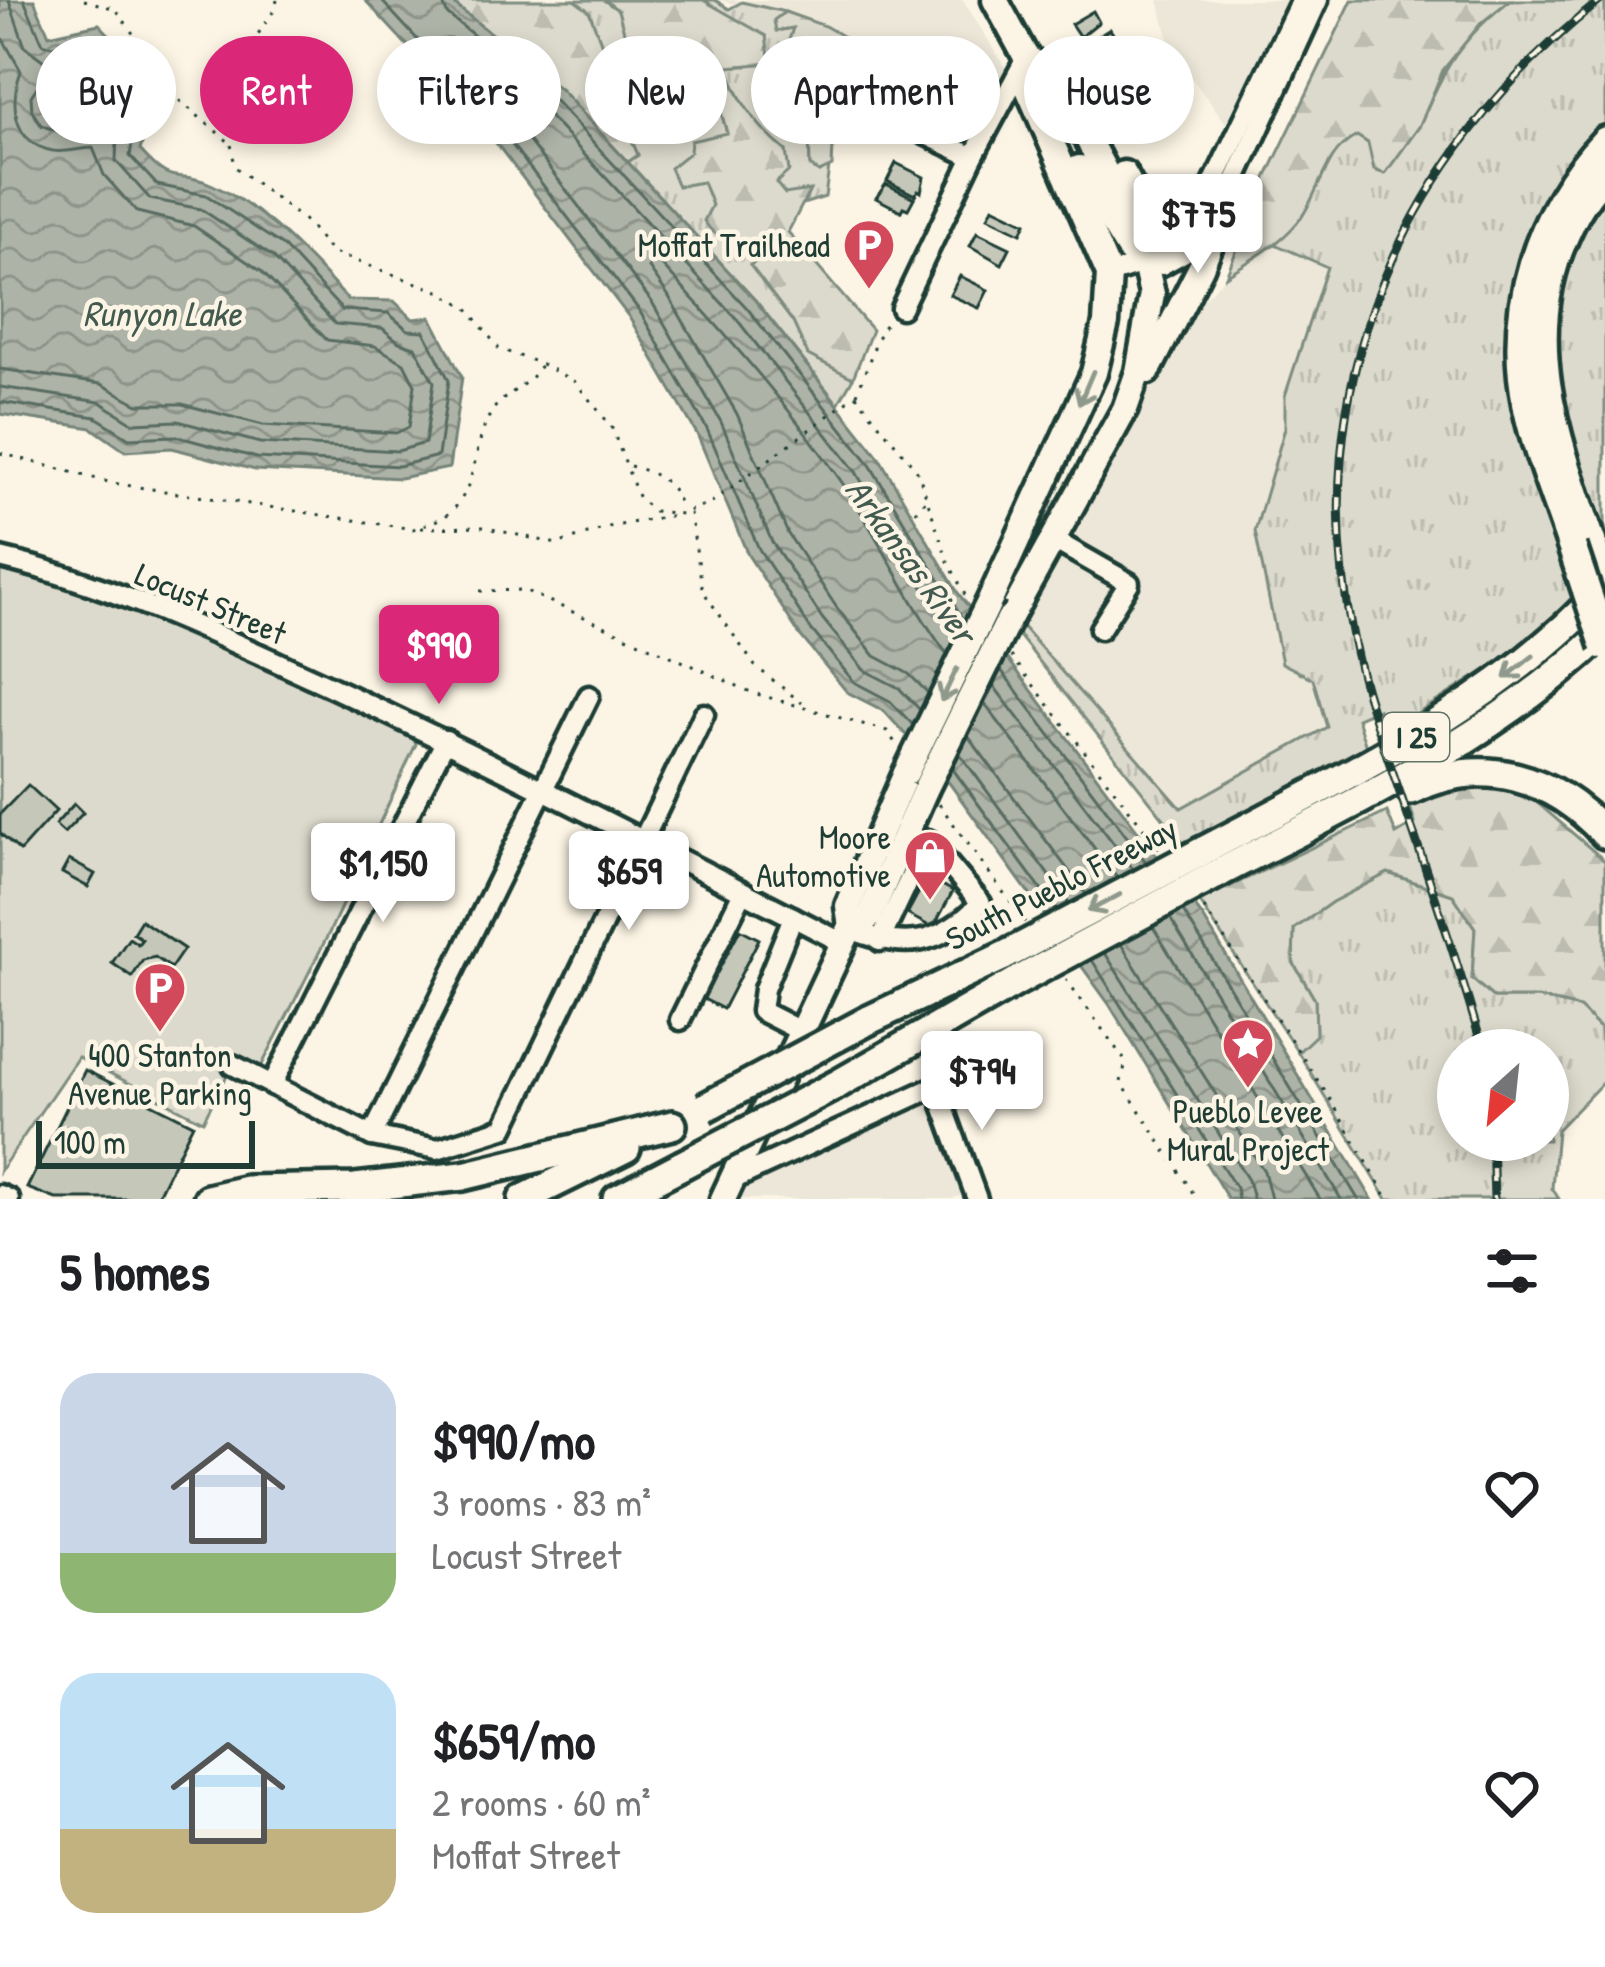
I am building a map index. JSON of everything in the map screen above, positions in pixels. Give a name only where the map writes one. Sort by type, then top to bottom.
[{"type":"highway","points":[[1605,141],[1571,181],[1547,224],[1531,267],[1521,330],[1527,404],[1581,539],[1605,585]]},
{"type":"highway","points":[[1605,176],[1588,193],[1561,244],[1548,285],[1542,330],[1547,400],[1605,646]]},
{"type":"highway","name":"South Pueblo Freeway","points":[[627,1194],[838,1084],[1013,967],[1211,862],[1473,702],[1535,655],[1605,585]]},
{"type":"highway","name":"South Pueblo Freeway","points":[[1211,862],[1276,843],[1420,769],[1551,681],[1605,632]]},
{"type":"highway","points":[[1276,843],[1302,844],[1426,782],[1477,771],[1513,775],[1546,786],[1574,803],[1605,834]]},
{"type":"highway","name":"South Pueblo Freeway","points":[[523,1199],[869,1020],[1013,967]]},
{"type":"highway","points":[[208,1199],[247,1190],[355,1188],[463,1176],[672,1125]]},
{"type":"main road","points":[[994,0],[1024,53]]},
{"type":"main road","points":[[728,1190],[848,933],[869,917],[984,603],[1094,373],[1106,323],[1109,274],[1053,144]]},
{"type":"main road","points":[[1062,144],[1129,250],[1147,262]]},
{"type":"main road","points":[[1091,144],[1138,233],[1152,294],[1138,372],[1125,409]]},
{"type":"main road","points":[[1104,169],[1120,169],[1139,201],[1160,216],[1190,212],[1206,194]]},
{"type":"main road","points":[[915,782],[1006,632],[1202,267],[1234,186]]},
{"type":"street","points":[[1109,274],[1147,262],[1197,218],[1301,0]]},
{"type":"street","points":[[1147,262],[1162,265],[1185,252],[1218,214],[1318,0]]},
{"type":"street","points":[[901,308],[1024,61]]},
{"type":"street","points":[[944,144],[973,158]]},
{"type":"street","points":[[1052,539],[1129,583],[1100,629]]},
{"type":"street","name":"Locust Street","points":[[0,558],[55,571],[218,636],[446,740],[793,917],[880,940]]},
{"type":"street","points":[[372,1136],[589,696]]},
{"type":"street","points":[[232,1065],[372,1136],[437,1149],[504,1128],[704,715]]},
{"type":"street","points":[[272,1085],[446,740]]},
{"type":"street","points":[[928,840],[981,903],[957,928],[920,942],[880,940],[928,840]]},
{"type":"street","points":[[680,1020],[743,892]]},
{"type":"street","points":[[793,917],[764,989],[761,1011],[802,1032]]},
{"type":"street","points":[[728,1190],[936,1086],[976,1199]]},
{"type":"street","points":[[0,1195],[8,1199]]},
{"type":"path","points":[[84,0],[116,9]]},
{"type":"path","points":[[111,0],[179,100],[200,118]]},
{"type":"path","points":[[257,36],[277,0]]},
{"type":"path","points":[[231,144],[235,167],[307,222],[331,252],[440,291],[466,307],[499,349],[575,382],[611,426],[639,499],[654,512],[681,514]]},
{"type":"path","points":[[0,453],[112,483],[413,529],[483,527],[557,544],[609,526],[681,514],[712,502],[856,395],[880,331],[901,308]]},
{"type":"path","points":[[413,529],[447,515],[466,495],[481,430],[497,404],[527,385],[542,364]]},
{"type":"path","points":[[856,395],[918,472],[946,560],[984,603]]},
{"type":"path","points":[[627,465],[656,473],[677,492],[681,514]]},
{"type":"path","points":[[915,512],[929,497]]},
{"type":"path","points":[[689,511],[703,591],[755,666],[805,706]]},
{"type":"path","points":[[1006,632],[1171,864]]},
{"type":"path","points":[[1199,901],[1332,1102],[1388,1199]]},
{"type":"shaded area","points":[[719,0],[963,0],[986,36],[831,36]]},
{"type":"shaded area","points":[[1158,0],[1288,0],[1226,123],[1194,81],[1194,36],[1168,36]]},
{"type":"shaded area","points":[[1000,59],[1014,81],[1000,107]]},
{"type":"shaded area","points":[[1275,244],[1328,267],[1285,396],[1285,428],[1255,531],[1313,678],[1327,727],[1181,808],[1021,625],[1183,321],[1226,276]]},
{"type":"shaded area","points":[[936,1086],[974,1191],[951,1199],[723,1199],[732,1180]]},
{"type":"green space","points":[[449,0],[574,0],[589,11],[599,36],[585,36],[585,116],[561,90],[561,36],[494,36]]},
{"type":"green space","points":[[574,0],[604,0],[618,10],[629,36],[586,36]]},
{"type":"green space","points":[[604,0],[703,0],[766,36],[751,36],[751,65],[727,67],[727,36],[626,36],[618,10]]},
{"type":"green space","points":[[703,0],[715,0],[729,9],[742,2],[785,12],[774,21],[777,31],[794,27],[794,36],[764,36]]},
{"type":"green space","points":[[1352,0],[1510,0],[1481,23],[1443,70],[1419,127],[1385,174],[1374,170],[1368,143],[1357,136],[1331,160],[1296,225],[1226,276],[1267,176]]},
{"type":"green space","points":[[1510,0],[1605,0],[1605,128],[1586,144],[1536,226],[1576,593],[1528,643],[1387,733],[1378,709],[1357,718],[1366,747],[1184,844],[1016,632],[1021,625],[1181,808],[1327,727],[1313,679],[1282,663],[1255,531],[1285,428],[1285,396],[1327,267],[1275,244],[1301,218],[1339,145],[1356,135],[1368,143],[1419,127],[1455,56]]},
{"type":"green space","points":[[785,12],[842,36],[790,36],[793,28],[776,31],[774,20]]},
{"type":"green space","points":[[751,60],[751,114],[727,66],[747,66]]},
{"type":"green space","points":[[727,67],[751,114],[751,144],[779,144],[786,151],[789,171],[776,183],[785,194],[810,190],[788,232],[872,330],[853,378],[808,355],[793,322],[750,265],[764,258],[755,244],[726,240],[709,228],[704,221],[712,205],[703,182],[678,186],[670,168],[690,152],[691,144],[727,144]]},
{"type":"green space","points":[[611,144],[633,144],[638,155],[628,162]]},
{"type":"green space","points":[[633,144],[710,144],[703,181],[727,244],[754,244],[764,258],[751,266],[793,322],[808,355],[853,378],[838,404],[755,300],[628,162],[638,155]]},
{"type":"green space","points":[[778,144],[809,144],[810,166],[819,172],[829,167],[825,197],[803,204],[809,192],[785,194],[776,183],[786,151]]},
{"type":"green space","points":[[809,144],[833,144],[832,166],[819,172],[810,166]]},
{"type":"green space","points":[[1605,191],[1605,553],[1564,428],[1551,355],[1553,312],[1563,267],[1580,225]]},
{"type":"green space","points":[[0,570],[35,577],[213,642],[412,737],[416,744],[256,1077],[232,1066],[203,1121],[78,1057],[0,1171]]},
{"type":"green space","points":[[1488,781],[1533,799],[1605,861],[1605,1057],[1600,1028],[1580,1008],[1538,998],[1494,998],[1472,979],[1475,928],[1453,895],[1388,873],[1332,902],[1294,929],[1293,962],[1315,1000],[1316,1035],[1298,1052],[1199,901],[1387,812],[1396,834],[1415,823],[1408,800],[1444,786]]},
{"type":"green space","points":[[1388,873],[1453,895],[1475,928],[1472,979],[1494,998],[1538,998],[1580,1008],[1600,1028],[1605,1080],[1569,1118],[1569,1029],[1437,1029],[1437,1161],[1554,1161],[1552,1188],[1559,1199],[1387,1199],[1298,1052],[1316,1034],[1315,1000],[1293,962],[1294,929],[1332,902]]},
{"type":"water","name":"Runyon Lake","points":[[0,0],[34,0],[49,35],[99,24],[110,36],[36,36],[36,144],[142,144],[140,150],[161,170],[213,185],[252,208],[348,300],[394,301],[413,319],[431,317],[462,377],[449,468],[400,478],[255,470],[172,448],[125,451],[92,428],[0,414]]},
{"type":"water","points":[[365,0],[449,0],[494,36],[398,36]]},
{"type":"water","name":"Arkansas River","points":[[561,90],[585,116],[585,144],[611,144],[755,300],[879,457],[958,593],[1203,917],[1372,1199],[1228,1199],[1109,1004],[950,784],[884,711],[847,692],[800,635],[748,555],[697,434],[629,317],[497,144],[561,144]]},
{"type":"building","points":[[1093,11],[1099,22],[1081,36],[1071,24]]},
{"type":"building","points":[[896,163],[924,177],[921,192],[915,195],[887,181]]},
{"type":"building","points":[[886,184],[914,198],[908,209],[901,211],[876,198]]},
{"type":"building","points":[[993,207],[1026,223],[1021,233],[988,217]]},
{"type":"building","points":[[977,232],[1010,248],[1002,264],[970,246]]},
{"type":"building","points":[[960,276],[988,290],[979,308],[950,295]]},
{"type":"building","points":[[28,785],[56,811],[20,851],[0,833],[0,814]]},
{"type":"building","points":[[74,804],[83,813],[64,833],[55,825]]},
{"type":"building","points":[[69,860],[95,874],[88,887],[62,873]]},
{"type":"building","points":[[927,877],[953,891],[933,928],[907,914]]},
{"type":"building","points":[[141,920],[184,949],[171,968],[155,957],[143,960],[132,977],[112,963],[129,938],[138,944],[142,939],[133,933]]},
{"type":"building","points":[[740,929],[759,939],[723,1009],[698,996],[711,972],[716,975]]},
{"type":"building","points":[[85,1070],[193,1124],[156,1199],[56,1199],[27,1188]]},
{"type":"railway","points":[[1476,1029],[1358,661],[1341,548],[1341,457],[1355,369],[1382,285],[1420,205],[1470,131],[1531,62],[1601,0]]},
{"type":"railway","points":[[1493,1161],[1494,1199]]},
{"type":"place","name":"Moffat Trailhead","points":[[869,291]]},
{"type":"place","name":"Moore Automotive","points":[[930,902]]},
{"type":"place","name":"400 Stanton Avenue Parking","points":[[160,1034]]},
{"type":"place","name":"Pueblo Levee Mural Project","points":[[1248,1090]]}]
